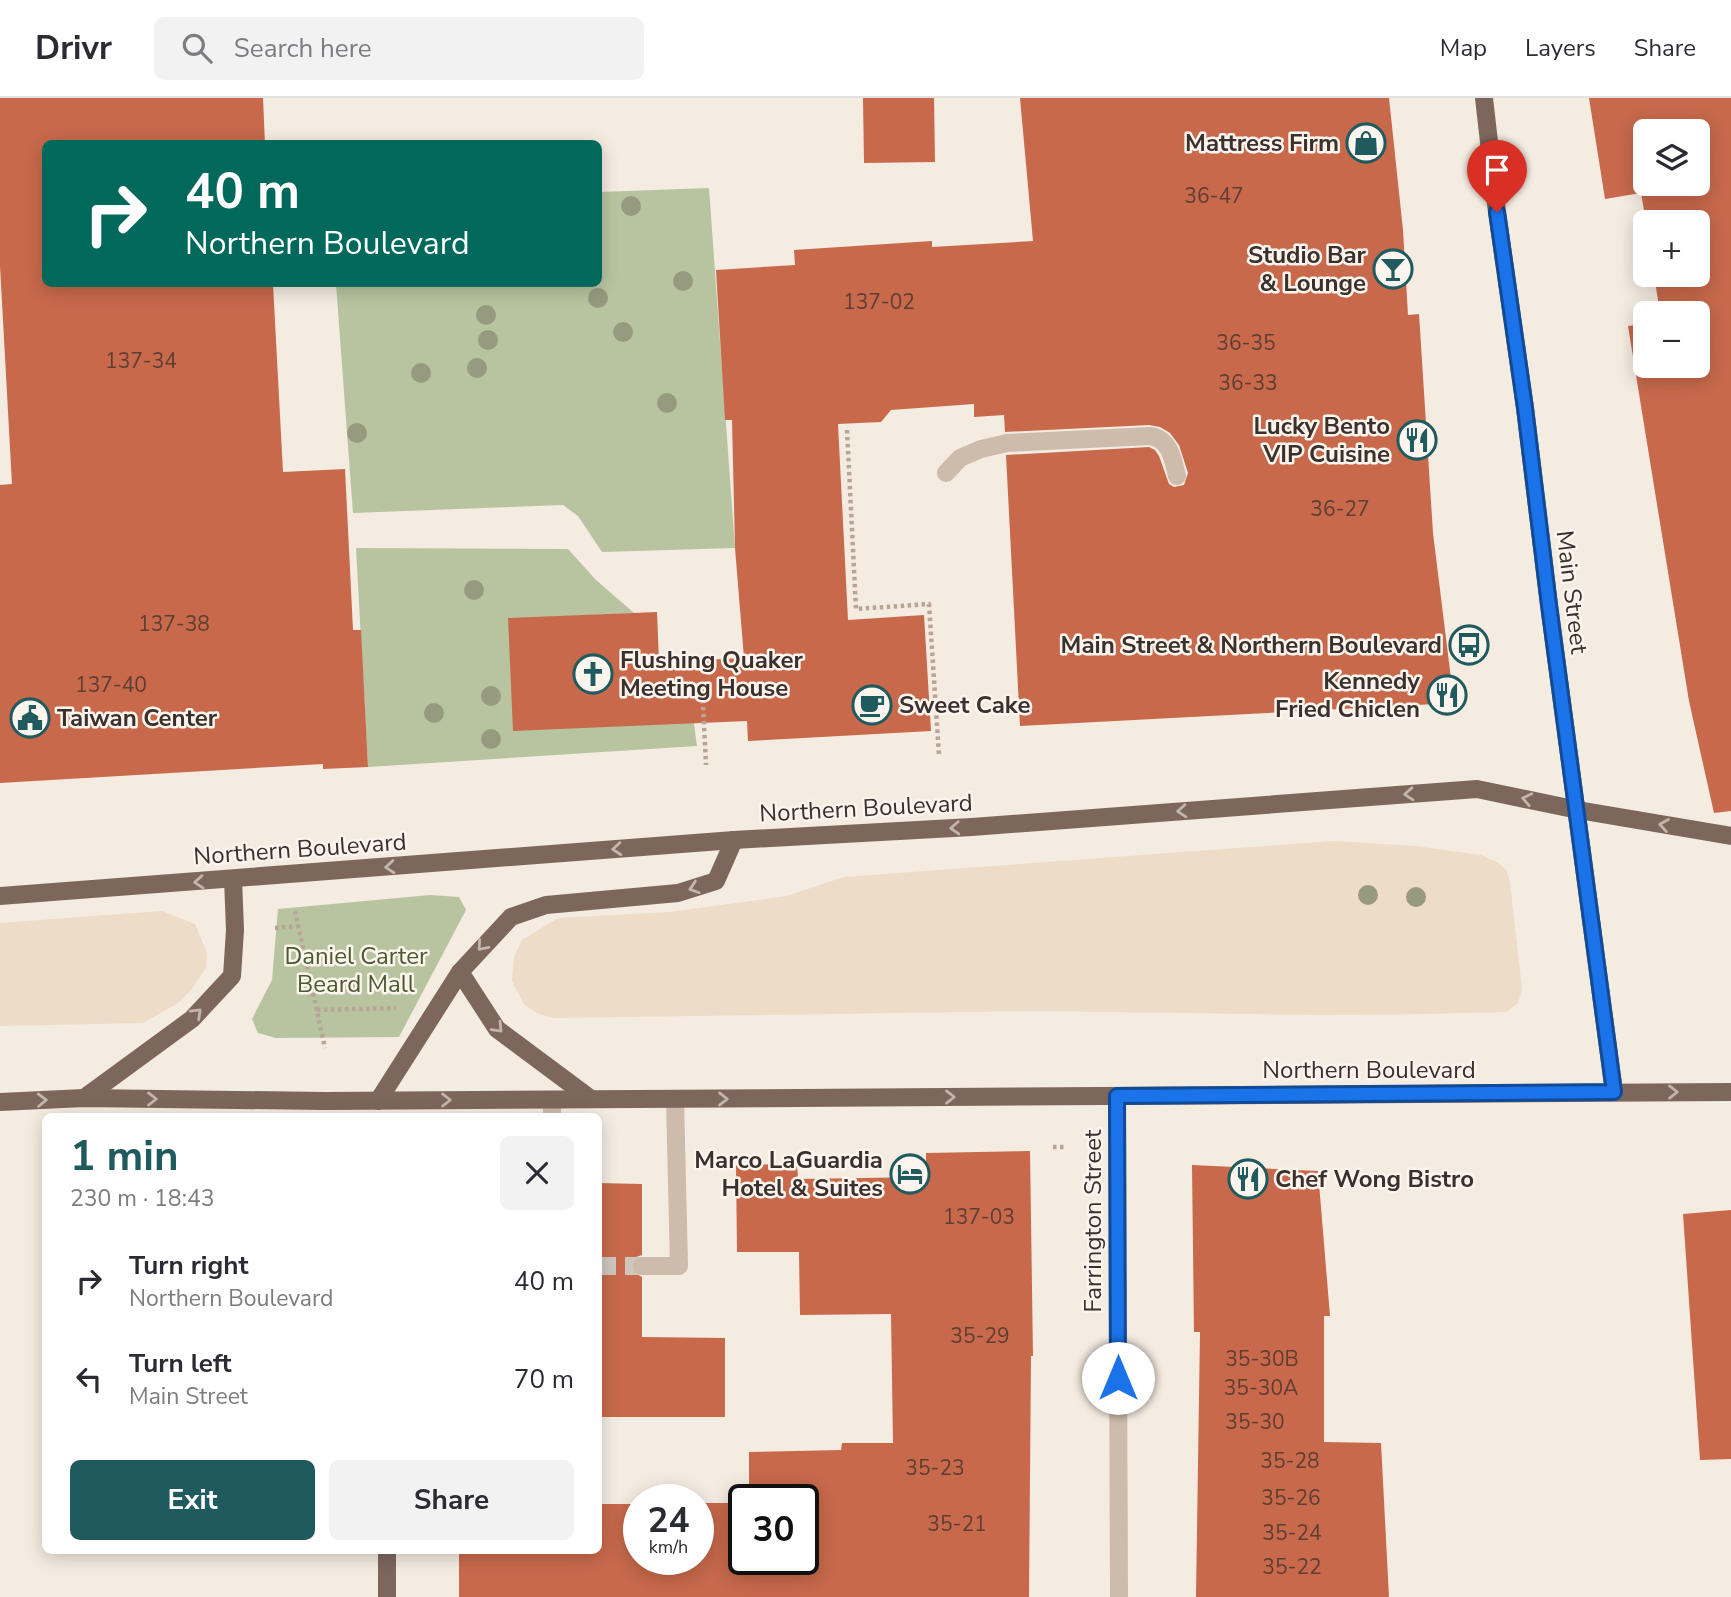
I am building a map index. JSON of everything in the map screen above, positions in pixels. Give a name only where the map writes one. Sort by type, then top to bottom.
[{"type":"main road","name":"Main Street","points":[[1484,98],[1614,1092]]},
{"type":"main road","name":"Northern Boulevard","points":[[0,896],[734,840],[972,827],[1477,789],[1578,810],[1731,836]]},
{"type":"main road","points":[[379,1109],[437,1005],[460,972],[511,917],[546,905],[678,893],[716,881],[734,840]]},
{"type":"main road","points":[[84,1098],[192,1019],[232,976],[235,930],[233,879]]},
{"type":"main road","points":[[460,972],[497,1030],[591,1100]]},
{"type":"main road","name":"Northern Boulevard","points":[[0,1102],[84,1098],[379,1109],[552,1108],[591,1100],[1731,1092]]},
{"type":"main road","points":[[387,1554],[387,1597]]},
{"type":"street","points":[[946,472],[960,458],[981,449],[1007,443],[1150,436],[1158,437],[1170,450],[1177,475]]},
{"type":"street","name":"Farrington Street","points":[[1117,1096],[1119,1597]]},
{"type":"street","points":[[642,1266],[679,1266],[675,1099]]},
{"type":"path","points":[[847,430],[856,609],[929,604],[939,755]]},
{"type":"path","points":[[675,685],[702,685],[706,765]]},
{"type":"path","points":[[295,911],[325,1048]]},
{"type":"path","points":[[275,928],[298,926]]},
{"type":"path","points":[[317,1010],[405,1008]]},
{"type":"path","points":[[1052,1147],[1067,1147]]},
{"type":"green space","points":[[709,188],[735,548],[602,552],[578,516],[563,505],[353,513],[336,287],[602,287],[602,192]]},
{"type":"green space","points":[[356,548],[568,549],[595,579],[634,613],[508,619],[693,717],[697,746],[368,767]]},
{"type":"green space","name":"Daniel Carter Beard Mall","points":[[430,895],[459,897],[466,910],[399,1037],[276,1038],[258,1033],[252,1019],[272,980],[278,909]]},
{"type":"shaded area","points":[[1334,841],[1415,846],[1481,855],[1497,862],[1507,871],[1510,883],[1522,989],[1518,1003],[1506,1012],[1425,1014],[1034,1011],[555,1018],[538,1014],[524,1004],[512,981],[514,957],[522,940],[558,918],[670,912],[787,896],[844,877]]},
{"type":"shaded area","points":[[162,911],[195,924],[207,953],[206,968],[178,1003],[143,1023],[0,1026],[0,923]]},
{"type":"building","points":[[0,98],[263,98],[265,140],[42,140],[42,287],[273,287],[283,472],[345,469],[353,630],[361,630],[368,767],[323,769],[323,764],[0,783],[0,485],[12,484],[0,266]]},
{"type":"building","points":[[863,98],[934,98],[935,162],[864,163]]},
{"type":"building","points":[[1020,98],[1389,98],[1403,230],[1408,315],[1419,314],[1433,533],[1454,703],[1020,726],[1006,455],[1149,447],[1159,456],[1169,484],[1174,487],[1184,485],[1188,473],[1179,445],[1170,433],[1160,427],[1149,425],[1005,432],[1004,415],[974,417],[974,404],[891,410],[881,422],[838,424],[848,620],[924,615],[931,731],[748,741],[747,721],[513,731],[508,618],[657,612],[659,662],[744,658],[735,548],[732,420],[725,420],[716,270],[795,265],[794,250],[932,241],[932,247],[1033,241]]},
{"type":"building","points":[[1589,98],[1731,98],[1731,811],[1714,813],[1689,701],[1636,378],[1710,378],[1710,301],[1658,301],[1656,287],[1710,287],[1710,210],[1644,210],[1642,196],[1710,196],[1710,119],[1633,119],[1633,194],[1605,199]]},
{"type":"building","points":[[1633,325],[1633,357],[1628,326]]},
{"type":"building","points":[[1030,1151],[1033,1356],[1029,1597],[459,1597],[459,1554],[602,1554],[602,1504],[623,1504],[623,1575],[714,1575],[714,1503],[728,1503],[728,1575],[819,1575],[819,1484],[749,1484],[749,1452],[841,1450],[842,1443],[893,1443],[891,1314],[800,1315],[799,1252],[737,1252],[736,1165],[797,1164],[798,1179],[926,1177],[926,1153]]},
{"type":"building","points":[[1192,1165],[1318,1171],[1330,1316],[1324,1316],[1324,1442],[1381,1443],[1389,1597],[1196,1597],[1200,1332],[1194,1332]]},
{"type":"building","points":[[602,1183],[642,1184],[642,1255],[636,1257],[631,1265],[633,1272],[642,1277],[642,1337],[725,1338],[725,1417],[602,1417]]},
{"type":"building","points":[[1731,1210],[1731,1459],[1700,1460],[1683,1214]]},
{"type":"tunnel","points":[[602,1266],[642,1266]]},
{"type":"place","name":"Mattress Firm","points":[[1366,143]]},
{"type":"place","name":"Studio Bar & Lounge","points":[[1393,269]]},
{"type":"place","name":"Lucky Bento VIP Cuisine","points":[[1417,440]]},
{"type":"place","name":"Main Street & Northern Boulevard","points":[[1469,645]]},
{"type":"place","name":"Flushing Quaker Meeting House","points":[[593,674]]},
{"type":"place","name":"Kennedy Fried Chiclen","points":[[1447,695]]},
{"type":"place","name":"Sweet Cake","points":[[872,705]]},
{"type":"place","name":"Taiwan Center","points":[[30,718]]},
{"type":"place","name":"Marco LaGuardia Hotel & Suites","points":[[910,1174]]},
{"type":"place","name":"Chef Wong Bistro","points":[[1248,1179]]},
{"type":"route","points":[[1118,1378],[1117,1096],[1614,1092],[1497,212]]}]
